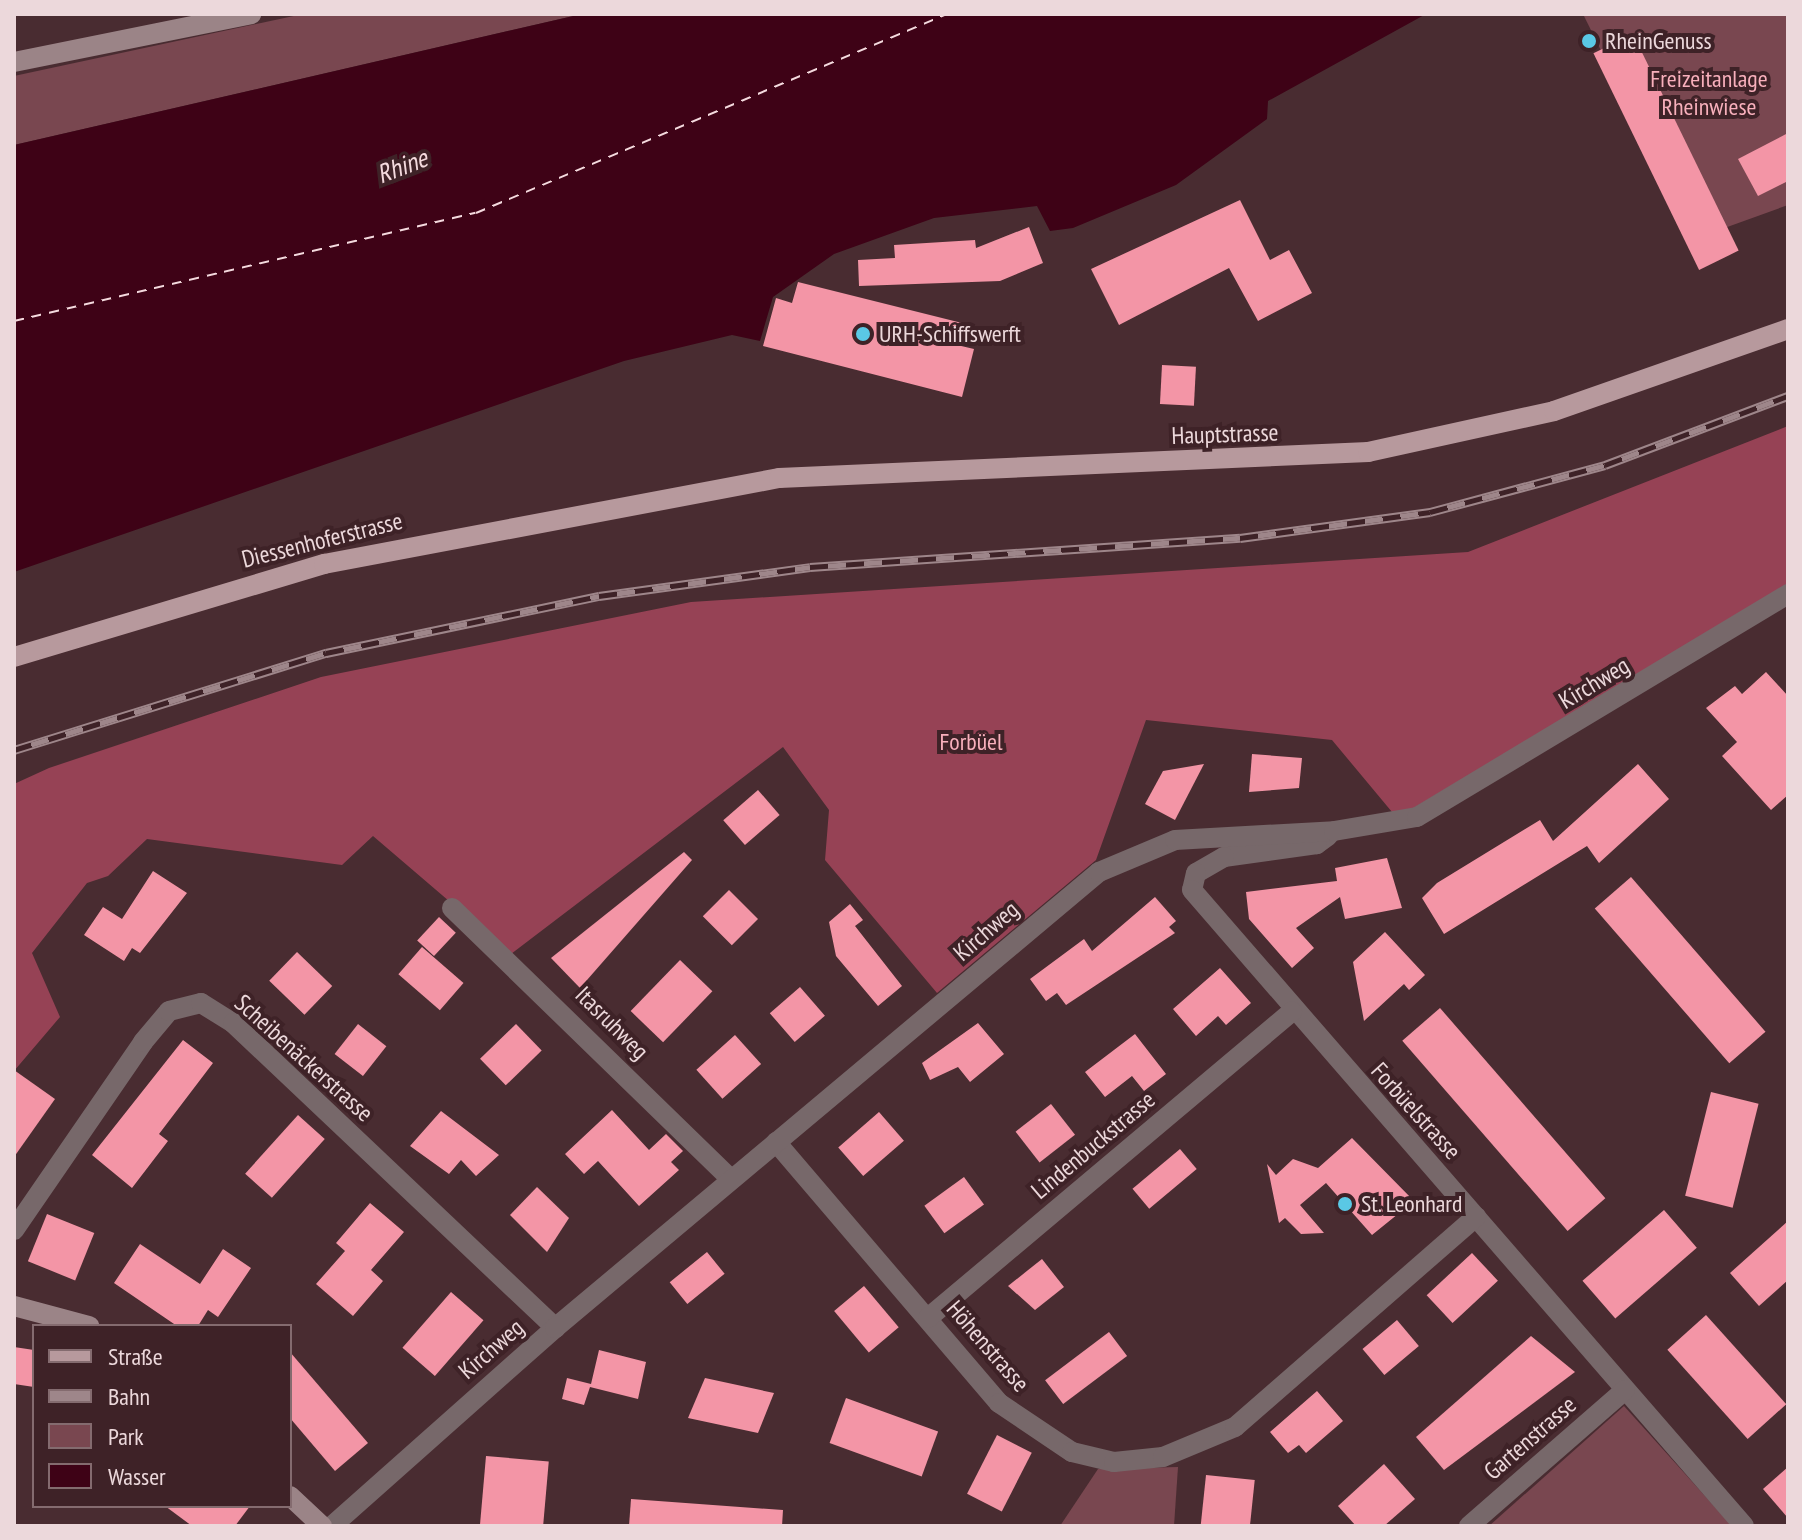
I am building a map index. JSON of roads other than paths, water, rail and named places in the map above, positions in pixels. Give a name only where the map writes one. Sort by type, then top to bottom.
[{"type":"main road","points":[[14,62],[251,14]]},
{"type":"main road","name":"Hauptstrasse","points":[[648,500],[779,478],[1368,452],[1554,411],[1788,329]]},
{"type":"main road","name":"Diessenhoferstrasse","points":[[14,657],[324,564],[648,500]]},
{"type":"main road","points":[[14,1306],[82,1324]]},
{"type":"main road","points":[[292,1498],[322,1526]]},
{"type":"street","name":"Kirchweg","points":[[332,1526],[555,1328],[1099,872],[1175,840],[1334,831],[1417,817],[1788,594]]},
{"type":"street","name":"Forbüelstrasse","points":[[1334,831],[1317,844],[1224,857],[1192,881],[1199,905],[1744,1526]]},
{"type":"street","name":"Itasruhweg","points":[[452,908],[731,1179]]},
{"type":"street","name":"Scheibenäckerstrasse","points":[[14,1230],[143,1042],[169,1011],[201,1003],[233,1023],[555,1328]]},
{"type":"street","name":"Lindenbuckstrasse","points":[[928,1318],[1292,1012]]},
{"type":"street","name":"Höhenstrasse","points":[[776,1142],[999,1403],[1033,1431],[1072,1452],[1114,1462],[1163,1457],[1235,1427],[1476,1217]]},
{"type":"street","name":"Gartenstrasse","points":[[1469,1526],[1625,1390]]},
{"type":"water","name":"Rhine","points":[[582,14],[1426,14],[1268,101],[1267,119],[1176,185],[1073,228],[1050,231],[1037,206],[934,218],[834,254],[773,297],[760,341],[732,335],[624,361],[14,572],[14,145]]},
{"type":"railway","points":[[14,750],[326,653],[599,596],[810,567],[1240,538],[1430,512],[1605,465],[1788,396]]},
{"type":"place","name":"RheinGenuss","points":[[1589,41]]},
{"type":"place","name":"URH-Schiffswerft","points":[[863,334]]},
{"type":"place","name":"St. Leonhard","points":[[1345,1204]]},
{"type":"park label","name":"Freizeitanlage Rheinwiese","points":[[1709,93]]},
{"type":"park label","name":"Forbüel","points":[[971,742]]}]
